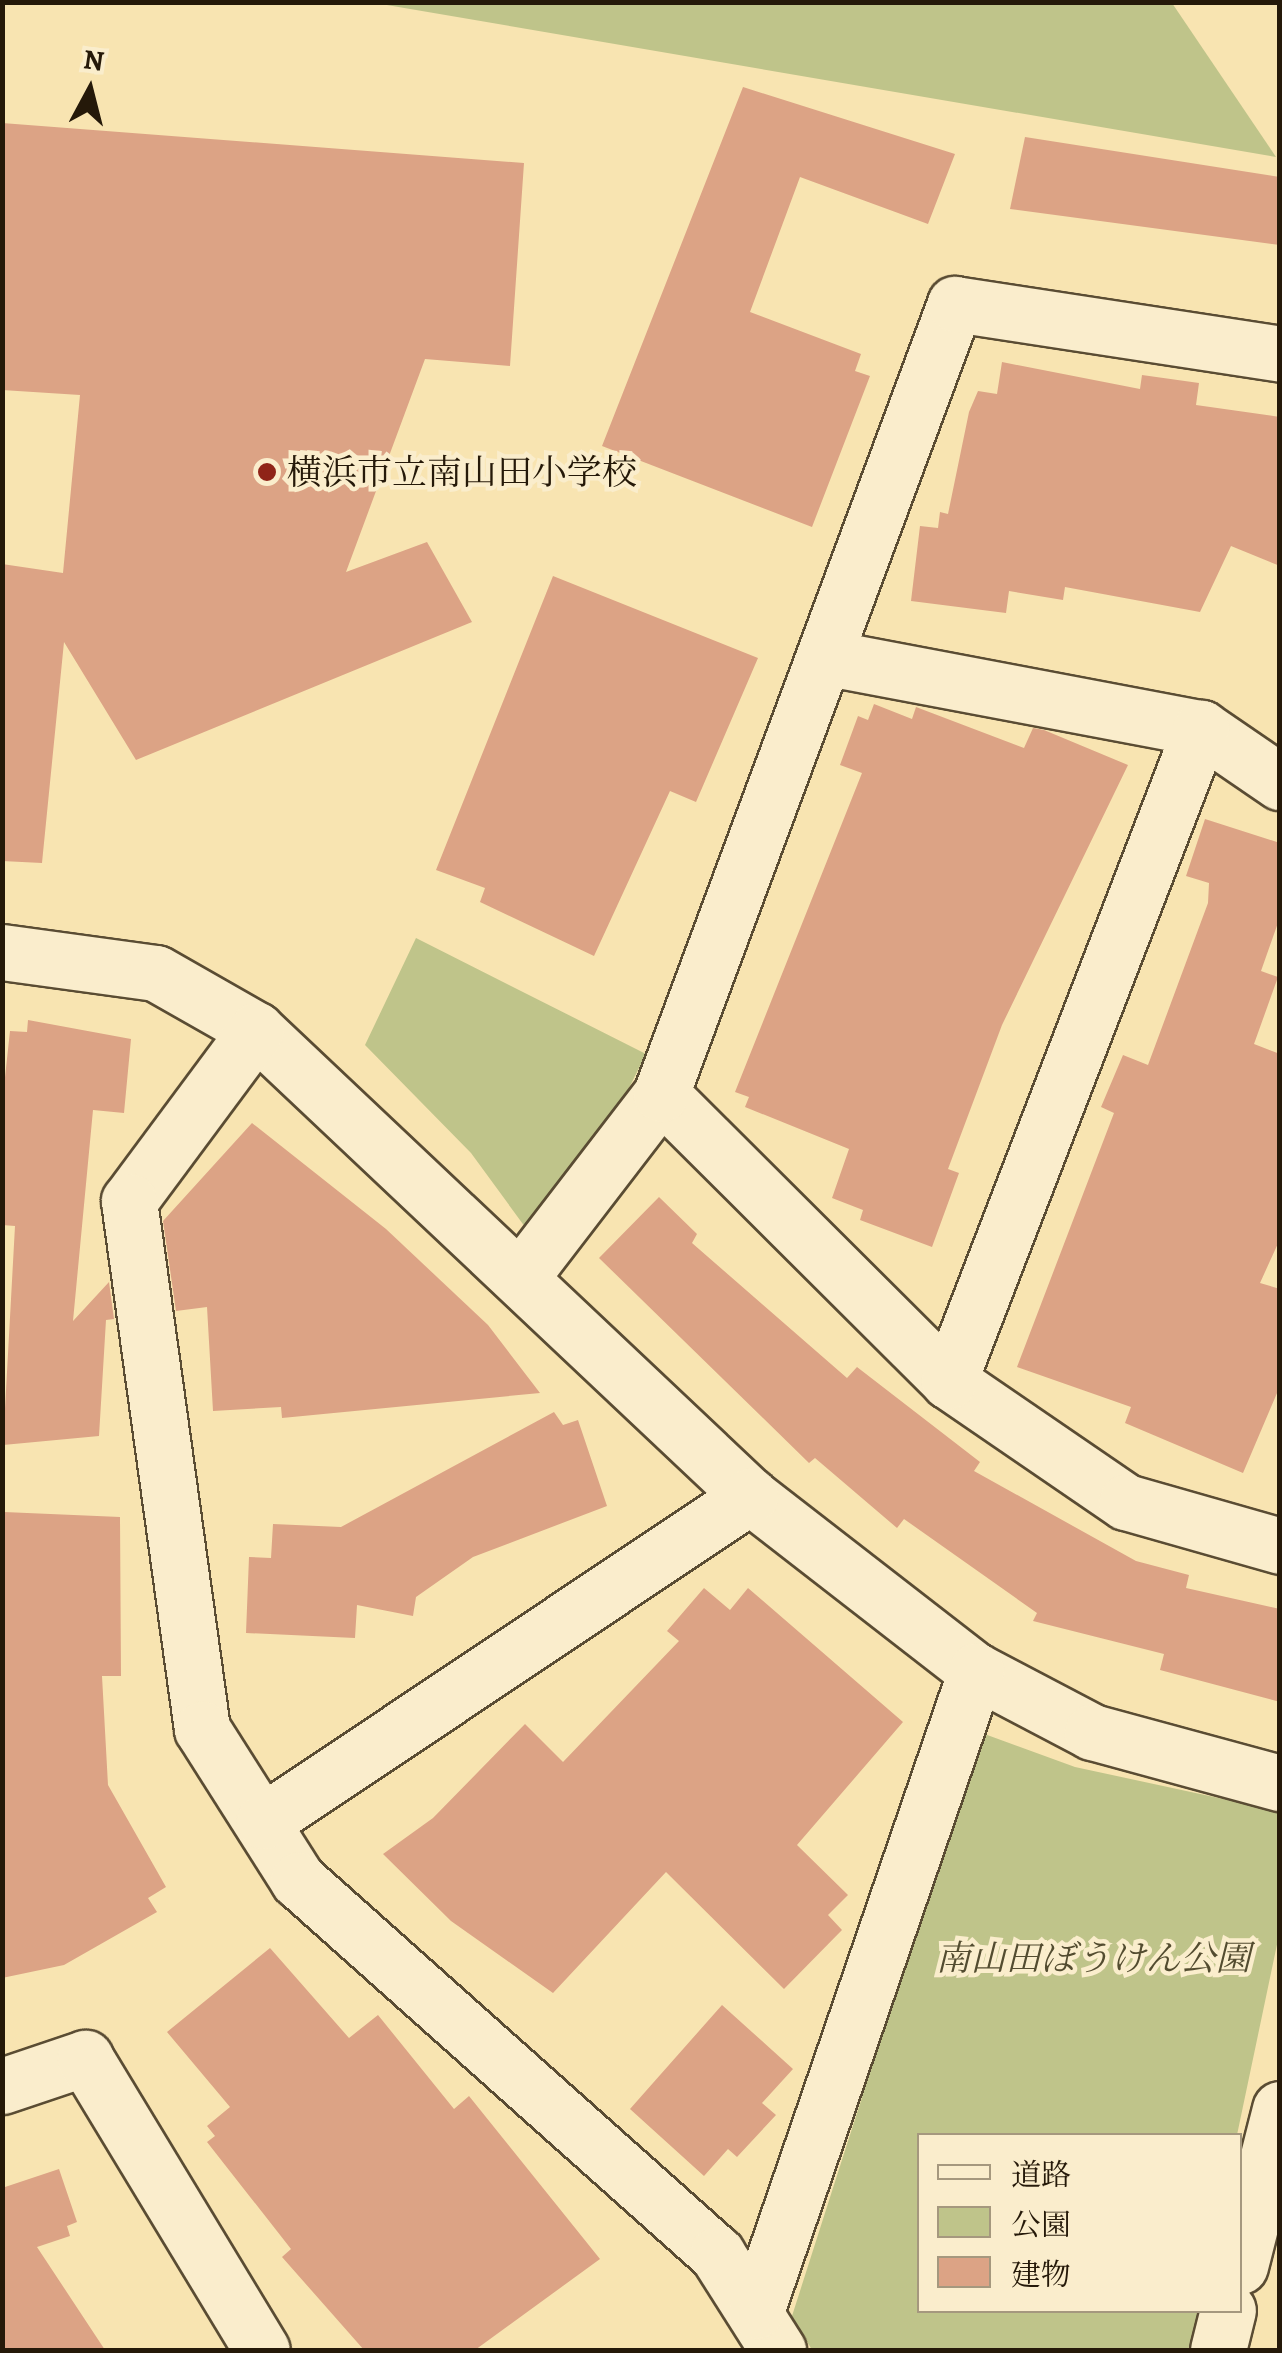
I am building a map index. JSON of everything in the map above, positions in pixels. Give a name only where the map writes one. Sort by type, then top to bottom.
[{"type":"street","points":[[523,1274],[661,1094],[828,658],[956,304],[1280,354]]},
{"type":"street","points":[[828,658],[1201,728],[1280,782]]},
{"type":"street","points":[[948,1381],[1201,728]]},
{"type":"street","points":[[2,952],[156,974],[256,1030],[523,1274],[750,1496],[976,1671],[1092,1732],[1280,1783]]},
{"type":"street","points":[[256,1030],[129,1201],[202,1729],[298,1880],[717,2254],[767,2331]]},
{"type":"street","points":[[661,1094],[948,1381],[1126,1502],[1280,1546]]},
{"type":"street","points":[[264,1822],[750,1496]]},
{"type":"street","points":[[767,2331],[976,1671]]},
{"type":"street","points":[[2,2086],[86,2058],[262,2350]]},
{"type":"street","points":[[1242,2258],[1280,2110]]},
{"type":"street","points":[[1218,2350],[1227,2313]]},
{"type":"green space","points":[[375,3],[1172,3],[1276,157]]},
{"type":"green space","points":[[416,938],[646,1054],[614,1118],[528,1231],[471,1153],[365,1045]]},
{"type":"green space","name":"南山田ぼうけん公園","points":[[979,1732],[1075,1767],[1279,1811],[1279,1935],[1237,2133],[917,2133],[917,2313],[1199,2313],[1190,2350],[812,2350],[792,2316]]},
{"type":"building","points":[[743,87],[955,154],[928,224],[800,177],[750,312],[861,354],[855,371],[870,376],[812,527],[602,446]]},
{"type":"building","points":[[2,123],[524,163],[510,366],[425,359],[346,572],[427,542],[472,622],[136,760],[64,642],[42,863],[2,861],[2,564],[63,573],[80,395],[2,390]]},
{"type":"building","points":[[1025,137],[1280,177],[1280,245],[1010,209]]},
{"type":"building","points":[[1002,362],[1140,389],[1142,375],[1199,383],[1196,405],[1280,417],[1280,566],[1231,546],[1200,612],[1065,587],[1063,600],[1009,591],[1006,613],[911,601],[920,526],[938,528],[940,512],[948,514],[969,412],[978,391],[997,394]]},
{"type":"building","points":[[553,576],[758,658],[696,802],[670,791],[594,956],[480,902],[485,888],[436,870]]},
{"type":"building","points":[[874,704],[912,719],[916,707],[1024,748],[1033,728],[1044,730],[1128,765],[1002,1025],[948,1169],[959,1173],[932,1247],[860,1220],[863,1210],[832,1198],[849,1149],[745,1107],[749,1097],[735,1092],[862,773],[840,765],[858,716],[868,720]]},
{"type":"building","points":[[1205,819],[1280,843],[1280,917],[1261,971],[1278,977],[1254,1044],[1280,1054],[1280,1239],[1260,1283],[1280,1289],[1280,1386],[1243,1473],[1125,1423],[1131,1407],[1017,1367],[1114,1113],[1101,1107],[1123,1055],[1148,1065],[1208,903],[1209,883],[1186,876]]},
{"type":"building","points":[[28,1020],[131,1039],[124,1113],[93,1110],[73,1321],[109,1282],[114,1319],[106,1320],[99,1436],[3,1445],[15,1226],[2,1225],[2,1105],[10,1031],[27,1032]]},
{"type":"building","points":[[252,1123],[386,1229],[488,1325],[540,1393],[282,1418],[281,1407],[213,1411],[207,1307],[176,1311],[163,1221]]},
{"type":"building","points":[[659,1197],[697,1234],[692,1243],[847,1378],[857,1367],[980,1462],[974,1471],[1136,1561],[1189,1575],[1186,1588],[1280,1609],[1280,1702],[1160,1670],[1164,1654],[1033,1621],[1037,1613],[904,1519],[897,1528],[815,1458],[809,1463],[599,1258]]},
{"type":"building","points":[[554,1412],[563,1425],[578,1420],[607,1506],[473,1557],[416,1597],[413,1616],[357,1605],[355,1638],[246,1633],[249,1557],[271,1558],[273,1524],[341,1527]]},
{"type":"building","points":[[4,1512],[120,1517],[121,1676],[102,1676],[108,1785],[166,1887],[148,1898],[157,1912],[64,1965],[2,1978]]},
{"type":"building","points":[[704,1588],[730,1610],[748,1588],[903,1722],[797,1845],[848,1895],[828,1915],[842,1930],[784,1989],[666,1872],[553,1993],[451,1921],[383,1854],[433,1818],[525,1724],[563,1762],[679,1641],[667,1631]]},
{"type":"building","points":[[270,1948],[349,2038],[378,2015],[454,2109],[469,2096],[600,2259],[475,2350],[364,2350],[282,2257],[291,2249],[207,2142],[215,2136],[207,2126],[230,2107],[167,2032]]},
{"type":"building","points":[[722,2005],[793,2069],[762,2103],[776,2115],[737,2157],[728,2149],[704,2176],[630,2109]]},
{"type":"building","points":[[59,2169],[77,2222],[67,2226],[70,2236],[37,2247],[105,2350],[2,2350],[2,2188]]},
{"type":"place","name":"横浜市立南山田小学校","points":[[267,472]]}]
